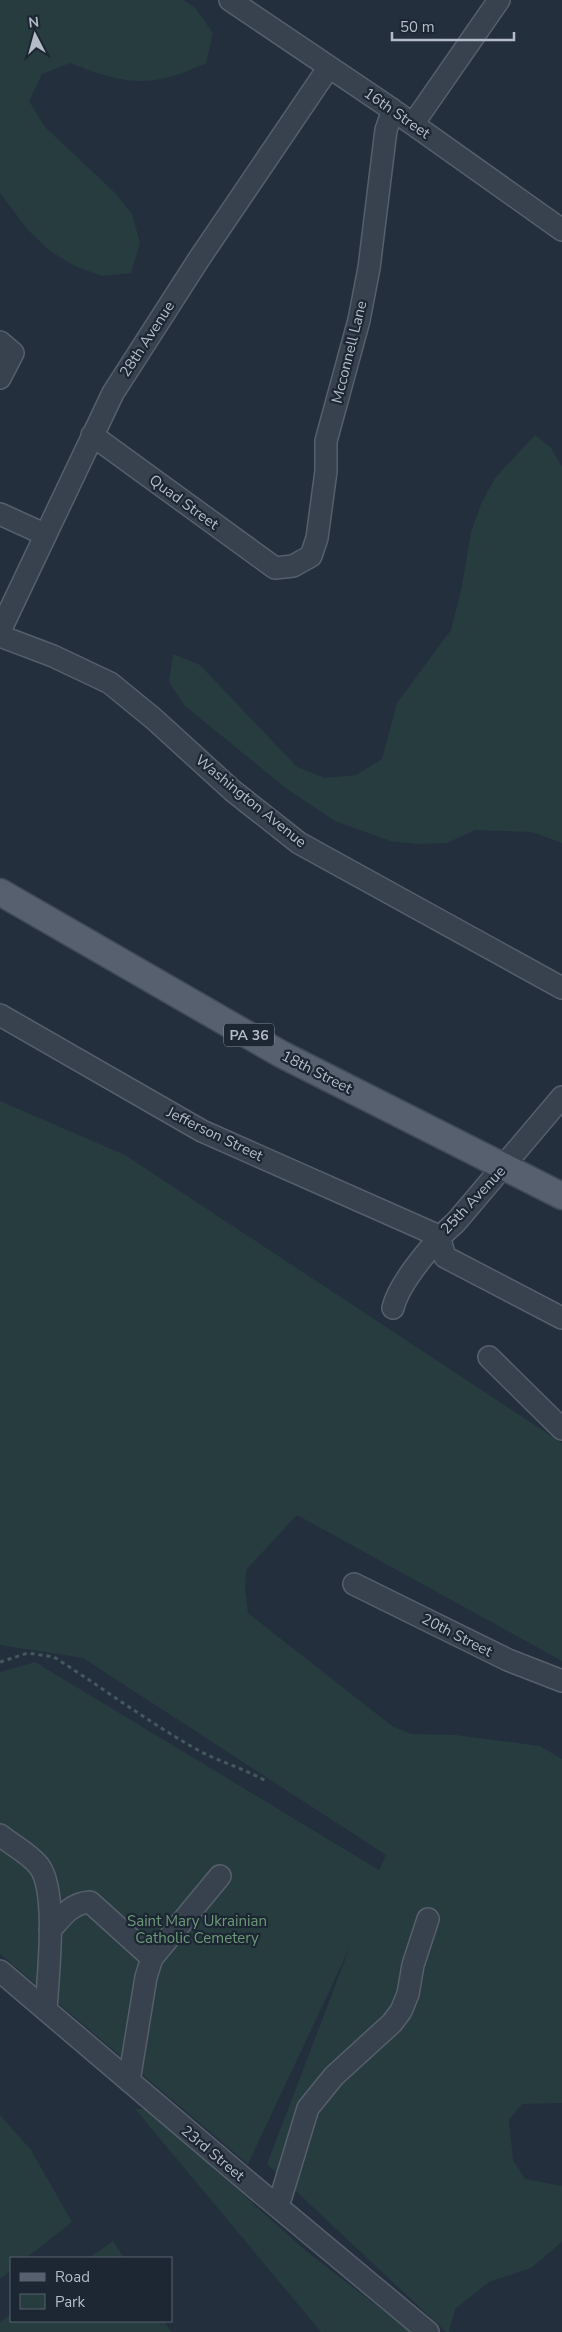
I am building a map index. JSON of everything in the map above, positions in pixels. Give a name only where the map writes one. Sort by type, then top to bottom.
[{"type":"main road","name":"18th Street","points":[[0,892],[281,1054],[562,1196]]},
{"type":"street","name":"16th Street","points":[[230,0],[414,124],[562,230]]},
{"type":"street","points":[[414,124],[499,0]]},
{"type":"street","name":"28th Avenue","points":[[0,631],[44,534],[113,393],[330,67]]},
{"type":"street","name":"Mcconnell Lane","points":[[275,568],[293,566],[311,556],[317,538],[326,471],[326,441],[359,320],[369,268],[386,130],[393,110]]},
{"type":"street","points":[[0,342],[13,352],[0,378]]},
{"type":"street","name":"Quad Street","points":[[92,435],[275,568]]},
{"type":"street","points":[[0,514],[44,534]]},
{"type":"street","name":"Washington Avenue","points":[[0,636],[52,656],[110,683],[154,719],[233,791],[299,843],[562,988]]},
{"type":"street","name":"Jefferson Street","points":[[0,1015],[202,1131],[439,1236]]},
{"type":"street","name":"25th Avenue","points":[[393,1308],[396,1295],[439,1236],[456,1222],[562,1097]]},
{"type":"street","points":[[439,1236],[445,1257],[562,1318]]},
{"type":"street","points":[[489,1357],[562,1429]]},
{"type":"street","name":"20th Street","points":[[354,1584],[508,1660],[562,1681]]},
{"type":"street","points":[[0,1835],[39,1865],[48,1887],[50,1930],[46,2009]]},
{"type":"street","points":[[129,2081],[146,1977],[152,1958],[220,1876]]},
{"type":"street","points":[[50,1930],[70,1908],[82,1902],[90,1902],[152,1958]]},
{"type":"street","points":[[276,2205],[284,2189],[308,2108],[334,2076],[392,2023],[401,2011],[408,1994],[413,1965],[428,1919]]},
{"type":"street","name":"23rd Street","points":[[0,1971],[428,2332]]},
{"type":"path","points":[[0,1662],[28,1653],[54,1656],[195,1748],[223,1763],[252,1773],[266,1781]]},
{"type":"green space","points":[[0,0],[184,0],[196,9],[213,33],[206,63],[187,71],[153,80],[123,80],[70,63],[42,74],[29,101],[45,127],[113,191],[132,214],[140,243],[131,273],[102,276],[75,266],[50,251],[28,230],[0,193]]},
{"type":"green space","points":[[535,435],[551,448],[562,467],[562,843],[532,832],[475,830],[447,843],[418,844],[390,841],[335,821],[287,789],[185,706],[169,682],[173,654],[200,665],[297,767],[325,778],[356,775],[382,759],[397,703],[451,630],[461,591],[471,532],[481,504],[495,478]]},
{"type":"green space","name":"Saint Mary Ukrainian Catholic Cemetery","points":[[0,1101],[125,1155],[562,1443],[562,1661],[297,1515],[246,1570],[245,1590],[248,1613],[392,1726],[411,1734],[455,1735],[540,1746],[562,1759],[562,2103],[522,2104],[509,2120],[513,2160],[525,2179],[562,2186],[562,2242],[531,2268],[489,2282],[455,2309],[449,2332],[446,2332],[267,2164],[350,1947],[248,2164],[0,1954],[0,1672],[35,1662],[379,1870],[386,1855],[83,1658],[0,1645]]},
{"type":"green space","points":[[135,2109],[147,2109],[306,2251],[411,2332],[321,2332]]},
{"type":"green space","points":[[0,2115],[31,2150],[72,2222],[27,2257],[10,2257],[10,2271],[0,2279]]},
{"type":"green space","points":[[113,2241],[123,2257],[90,2257]]},
{"type":"green space","points":[[10,2315],[10,2322],[165,2322],[171,2332],[0,2332],[0,2322]]}]
